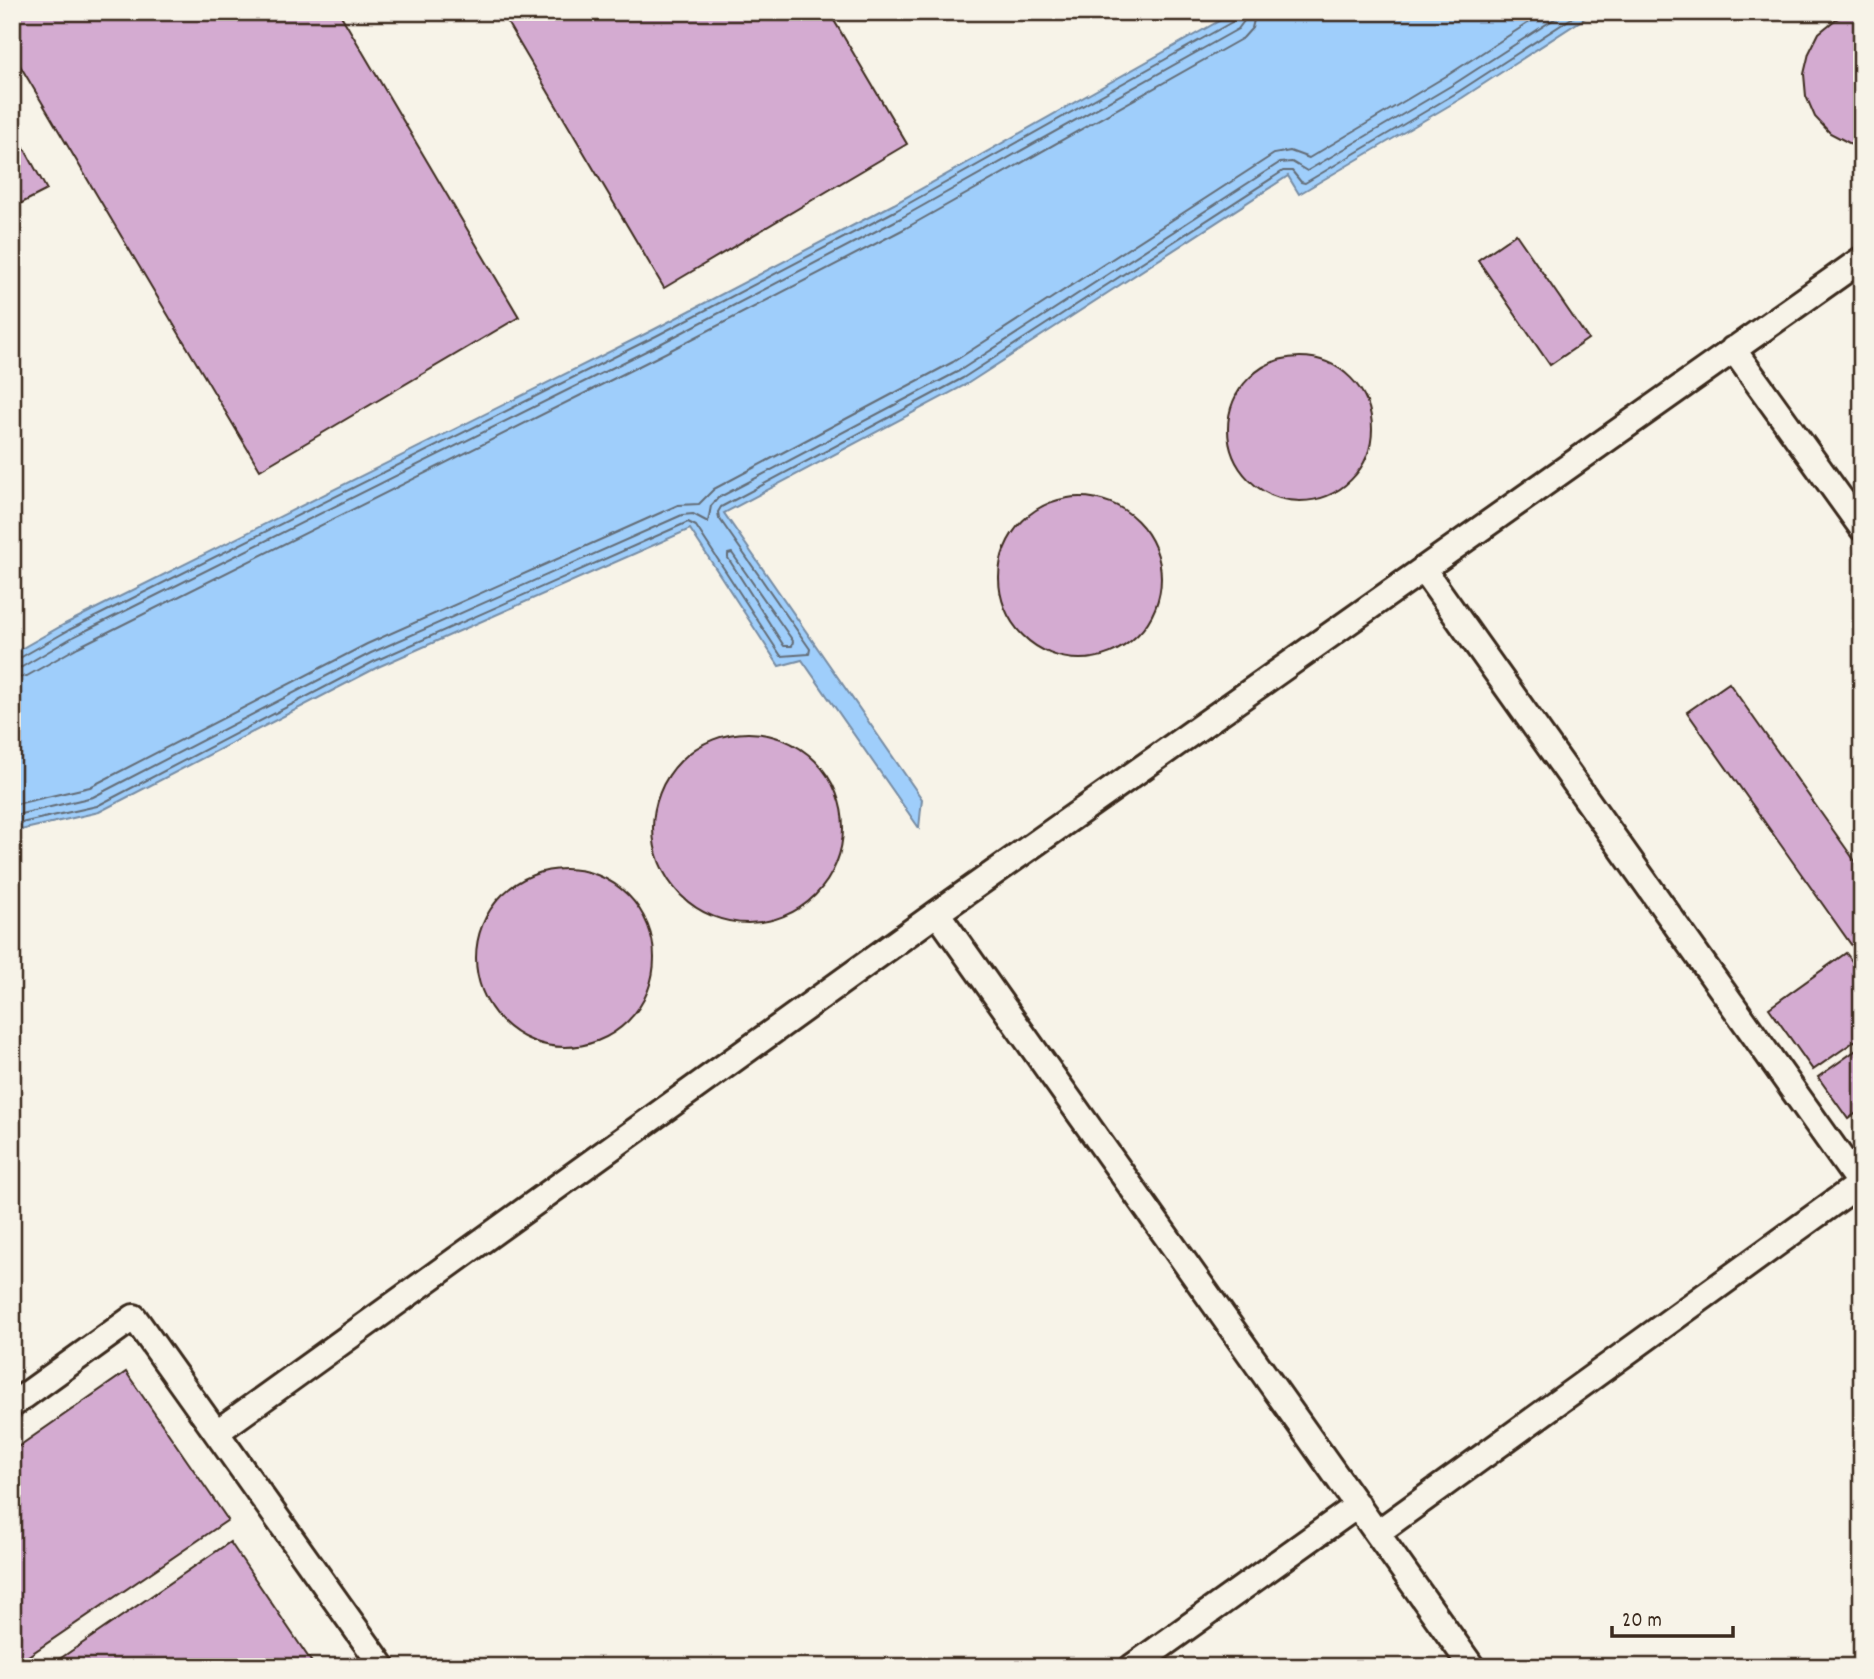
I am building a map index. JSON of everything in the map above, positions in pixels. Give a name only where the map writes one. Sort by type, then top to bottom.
[{"type":"lane","points":[[217,1432],[937,912],[1862,259]]},
{"type":"lane","points":[[1733,349],[1862,528]]},
{"type":"lane","points":[[1377,1533],[1861,1184],[1423,569]]},
{"type":"lane","points":[[937,912],[1472,1667]]},
{"type":"lane","points":[[12,1405],[134,1317],[383,1667]]},
{"type":"lane","points":[[1132,1667],[1358,1504]]},
{"type":"water","points":[[1235,12],[1594,12],[1462,98],[1299,194],[1288,176],[967,384],[724,513],[922,799],[919,828],[802,660],[779,666],[690,529],[378,667],[99,812],[12,832],[12,654],[65,624],[653,330],[894,204]]},
{"type":"building","points":[[12,12],[339,12],[519,317],[260,470],[12,52]]},
{"type":"building","points":[[501,12],[829,12],[907,144],[664,288]]},
{"type":"building","points":[[1851,12],[1862,12],[1862,146],[1851,144],[1830,133],[1815,117],[1806,96],[1804,74],[1809,53],[1819,33],[1836,19]]},
{"type":"building","points":[[12,126],[47,190],[12,208]]},
{"type":"building","points":[[1516,234],[1588,339],[1550,365],[1478,260]]},
{"type":"building","points":[[1300,357],[1328,362],[1351,378],[1367,401],[1372,429],[1367,457],[1351,480],[1328,496],[1300,501],[1272,496],[1249,480],[1233,457],[1228,429],[1233,401],[1249,378],[1272,362]]},
{"type":"building","points":[[1080,497],[1111,504],[1137,521],[1154,547],[1161,578],[1154,609],[1137,635],[1111,652],[1080,659],[1049,652],[1023,635],[1006,609],[999,578],[1006,547],[1023,521],[1049,504]]},
{"type":"building","points":[[1729,683],[1862,871],[1862,960],[1687,712]]},
{"type":"building","points":[[748,733],[784,740],[815,761],[836,792],[843,828],[836,864],[815,895],[784,916],[748,923],[712,916],[681,895],[660,864],[653,828],[660,792],[681,761],[712,740]]},
{"type":"building","points":[[565,869],[599,876],[628,895],[647,924],[654,958],[647,992],[628,1021],[599,1040],[565,1047],[531,1040],[502,1021],[483,992],[476,958],[483,924],[502,895],[531,876]]},
{"type":"building","points":[[1846,953],[1862,975],[1862,1036],[1813,1070],[1769,1008]]},
{"type":"building","points":[[1862,1046],[1862,1109],[1848,1119],[1818,1077]]},
{"type":"building","points":[[126,1372],[228,1520],[12,1667],[12,1451]]},
{"type":"building","points":[[230,1542],[315,1667],[48,1667]]}]
